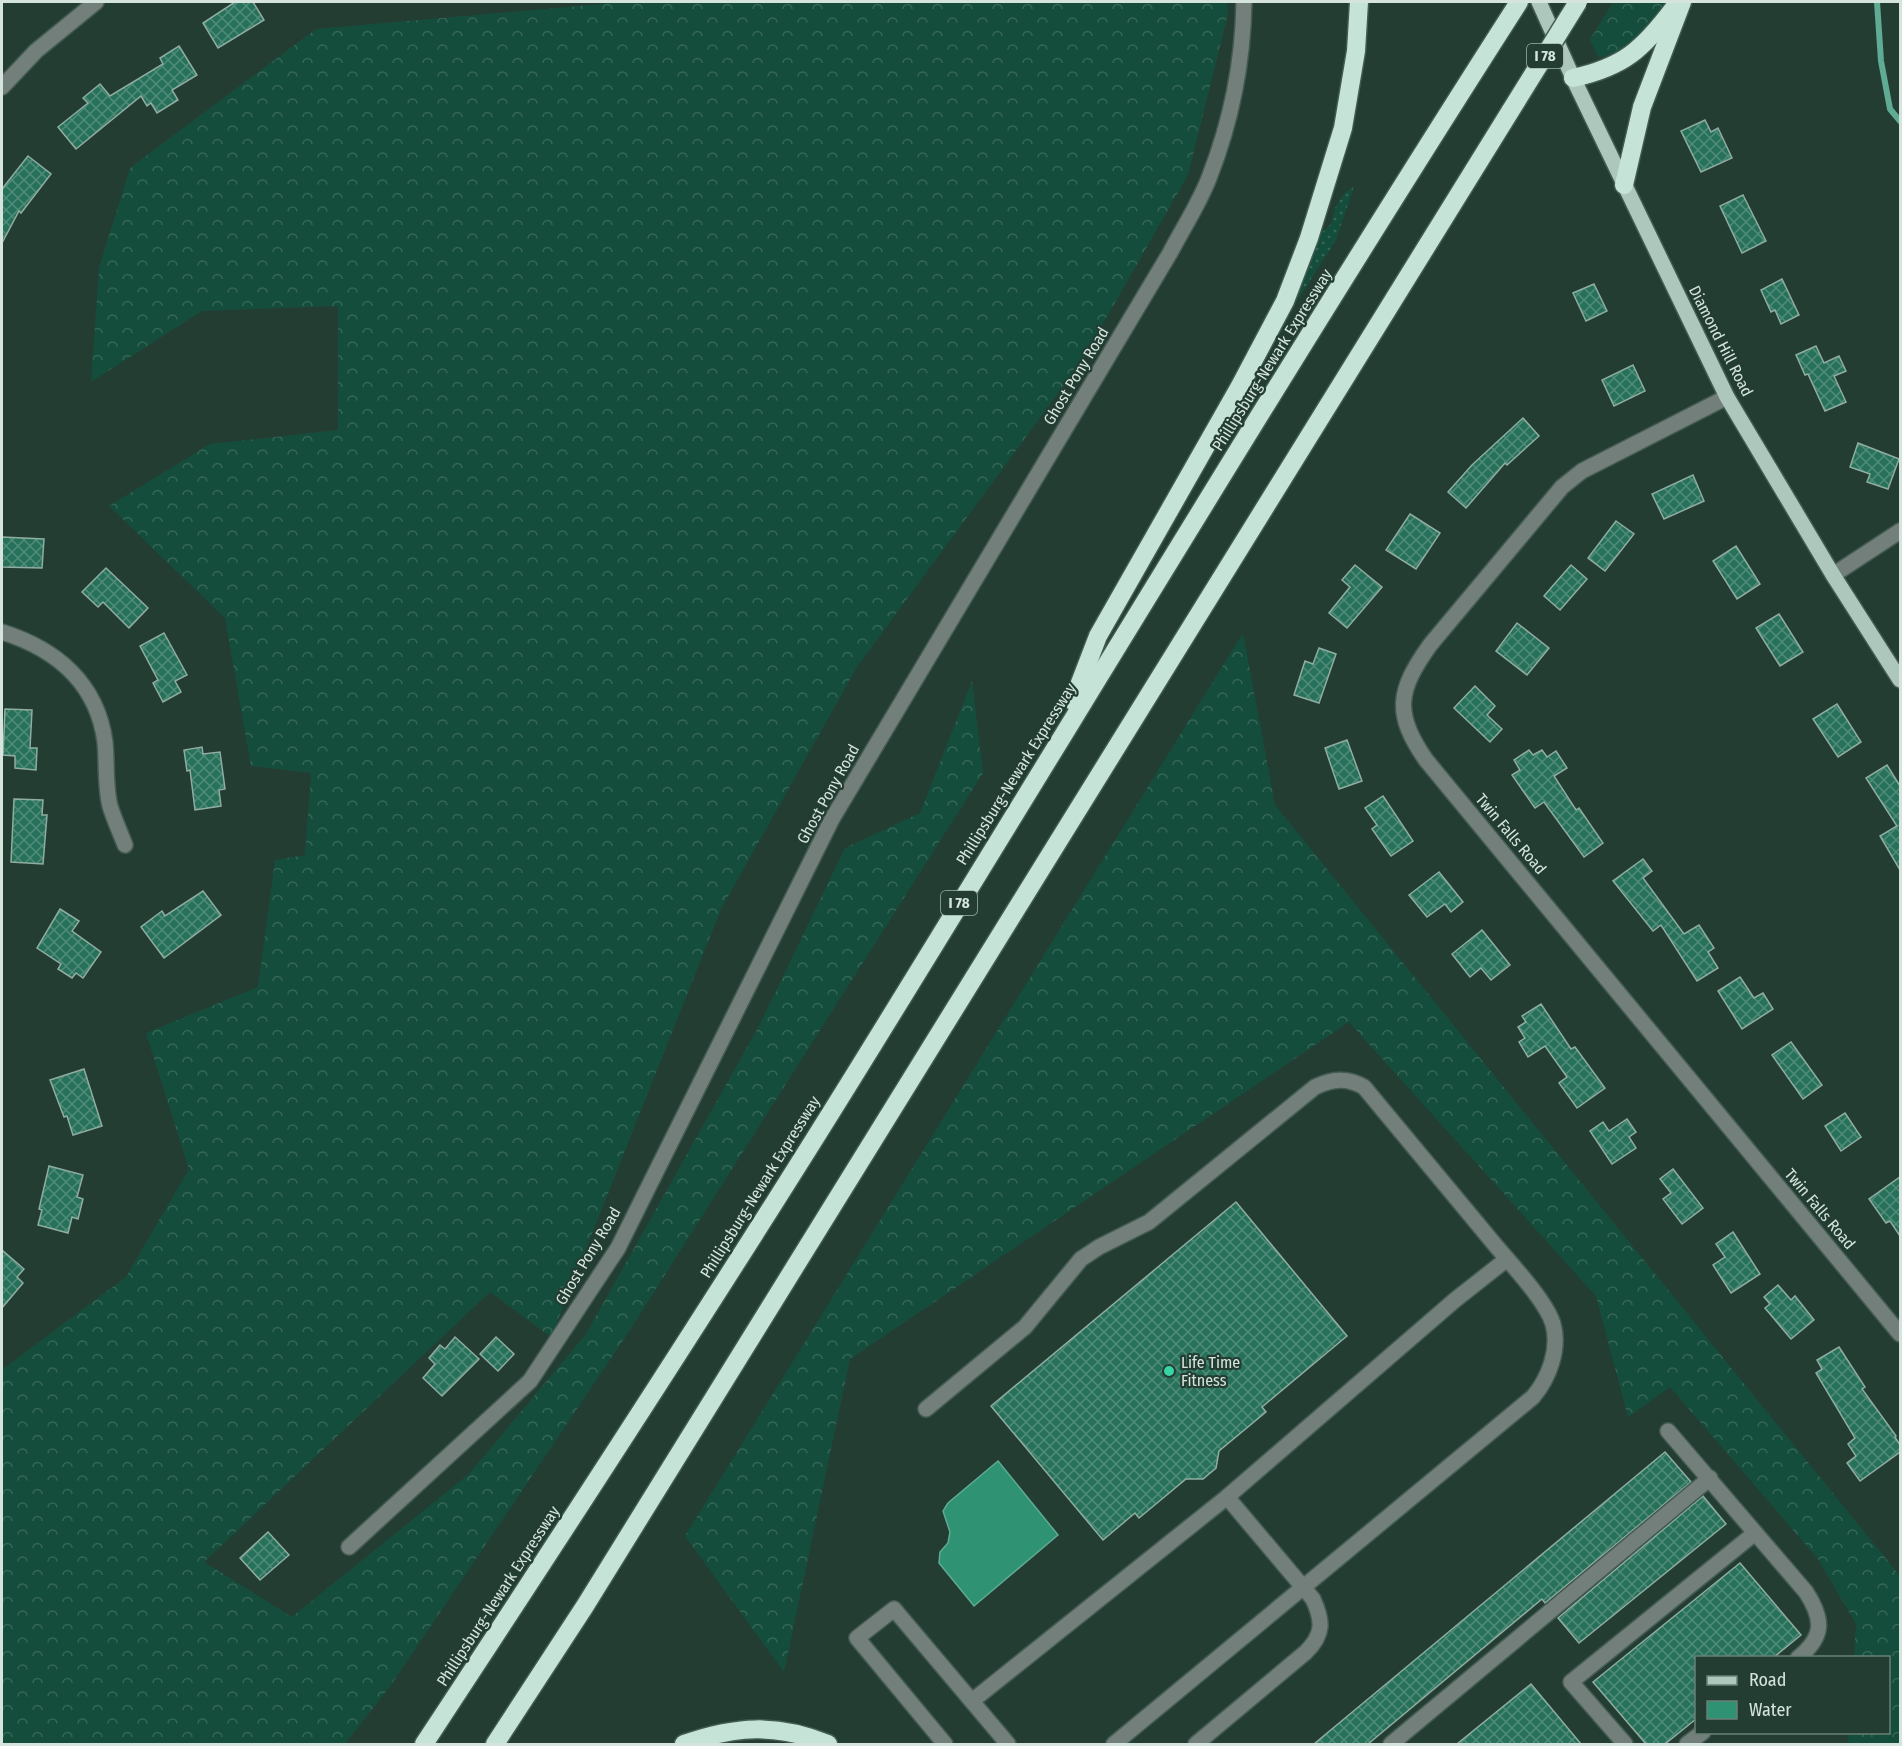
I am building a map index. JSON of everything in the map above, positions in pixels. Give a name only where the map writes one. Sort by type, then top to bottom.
[{"type":"highway","points":[[1057,743],[1098,636],[1285,302],[1309,238],[1343,128],[1355,61],[1359,2]]},
{"type":"highway","name":"Phillipsburg-Newark Expressway","points":[[424,1744],[587,1496],[848,1085],[1057,743],[1519,2]]},
{"type":"highway","name":"I 78","points":[[495,1744],[591,1596],[1578,2]]},
{"type":"highway","points":[[1573,78],[1595,73],[1622,62],[1657,30],[1680,2]]},
{"type":"highway","points":[[1624,184],[1642,106],[1680,2]]},
{"type":"highway","points":[[684,1744],[711,1734],[744,1729],[807,1736],[828,1744]]},
{"type":"main road","name":"Diamond Hill Road","points":[[1539,2],[1573,78],[1727,397],[1833,575],[1900,680]]},
{"type":"street","points":[[3,83],[36,51],[96,2]]},
{"type":"street","name":"Ghost Pony Road","points":[[349,1547],[530,1381],[618,1248],[832,819],[1170,253],[1208,180],[1225,129],[1238,76],[1244,2]]},
{"type":"street","name":"Twin Falls Road","points":[[1727,397],[1582,471],[1562,487],[1430,645],[1412,670],[1405,689],[1404,708],[1407,725],[1414,744],[1426,760],[1900,1334]]},
{"type":"street","points":[[1833,575],[1900,531]]},
{"type":"street","points":[[2,632],[27,640],[61,661],[80,681],[94,704],[105,744],[110,805],[125,845]]},
{"type":"street","points":[[926,1409],[1025,1327],[1081,1259],[1099,1247],[1149,1222],[1315,1087],[1324,1083],[1346,1080],[1364,1087],[1507,1259],[1539,1300],[1553,1323],[1553,1361],[1543,1385],[1533,1396],[1114,1744]]},
{"type":"street","points":[[972,1701],[1227,1497],[1455,1300],[1507,1259]]},
{"type":"street","points":[[1668,1431],[1815,1605],[1820,1627],[1817,1638],[1800,1656]]},
{"type":"street","points":[[1391,1744],[1710,1478]]},
{"type":"street","points":[[1196,1744],[1314,1644],[1319,1635],[1318,1611],[1305,1587],[1227,1497]]},
{"type":"street","points":[[1626,1744],[1571,1682],[1755,1533]]},
{"type":"street","points":[[945,1744],[857,1638],[894,1609],[1008,1744]]},
{"type":"street","points":[[1687,1744],[1700,1734]]},
{"type":"green space","points":[[603,2],[1227,2],[1228,14],[1188,175],[1081,362],[857,667],[721,909],[551,1337],[490,1292],[204,1562],[292,1617],[469,1474],[586,1334],[759,1026],[845,848],[920,813],[972,681],[983,773],[628,1333],[391,1685],[345,1744],[2,1744],[2,1370],[126,1277],[189,1169],[146,1033],[258,987],[275,860],[305,855],[311,773],[251,766],[225,618],[109,506],[210,444],[338,430],[338,306],[202,311],[91,382],[99,268],[130,168],[316,29],[602,4]]},
{"type":"green space","points":[[1613,2],[1667,2],[1639,37],[1621,50],[1599,58],[1590,40]]},
{"type":"green space","points":[[1354,186],[1336,240],[1291,310],[1321,233],[1331,224],[1335,208],[1344,194]]},
{"type":"green space","points":[[1243,633],[1275,805],[1900,1576],[1900,1744],[1848,1744],[1849,1734],[1890,1734],[1890,1656],[1854,1656],[1856,1624],[1818,1559],[1670,1387],[1628,1417],[1596,1296],[1349,1022],[850,1359],[784,1672],[685,1536]]},
{"type":"water","points":[[998,1461],[1058,1535],[974,1606],[939,1563],[940,1552],[948,1543],[950,1532],[943,1511],[948,1503]]},
{"type":"building","points":[[235,2],[253,2],[264,20],[218,48],[203,23]]},
{"type":"building","points":[[179,46],[197,75],[172,90],[178,100],[157,113],[151,103],[147,106],[141,96],[76,149],[58,127],[88,103],[83,98],[100,84],[110,96],[163,64],[160,58]]},
{"type":"building","points":[[1705,120],[1711,132],[1718,128],[1732,158],[1701,172],[1681,131]]},
{"type":"building","points":[[28,156],[51,174],[21,213],[19,211],[2,243],[2,189]]},
{"type":"building","points":[[1743,195],[1766,241],[1742,253],[1720,206]]},
{"type":"building","points":[[1782,279],[1799,315],[1781,324],[1775,310],[1771,312],[1761,290]]},
{"type":"building","points":[[1594,284],[1607,311],[1586,321],[1573,293]]},
{"type":"building","points":[[1816,346],[1824,363],[1839,356],[1846,371],[1834,376],[1846,402],[1825,411],[1808,374],[1805,375],[1796,355]]},
{"type":"building","points":[[1633,365],[1645,391],[1614,406],[1602,380]]},
{"type":"building","points":[[1523,418],[1539,436],[1507,465],[1505,463],[1466,508],[1448,492],[1472,465]]},
{"type":"building","points":[[1858,443],[1899,459],[1888,489],[1867,482],[1870,474],[1850,467]]},
{"type":"building","points":[[1693,475],[1704,501],[1664,519],[1652,494]]},
{"type":"building","points":[[1410,514],[1440,533],[1416,569],[1386,550]]},
{"type":"building","points":[[1616,521],[1634,534],[1605,571],[1588,558]]},
{"type":"building","points":[[2,537],[44,539],[42,568],[2,567]]},
{"type":"building","points":[[1736,546],[1760,584],[1737,599],[1713,561]]},
{"type":"building","points":[[1355,565],[1382,587],[1347,628],[1329,613],[1350,587],[1342,580]]},
{"type":"building","points":[[1571,565],[1587,579],[1560,610],[1544,596]]},
{"type":"building","points":[[106,568],[148,608],[129,628],[103,602],[98,607],[82,592]]},
{"type":"building","points":[[1779,614],[1803,652],[1780,666],[1756,628]]},
{"type":"building","points":[[1517,623],[1549,648],[1527,675],[1496,651]]},
{"type":"building","points":[[164,633],[187,675],[175,681],[181,692],[163,702],[153,683],[158,680],[140,646]]},
{"type":"building","points":[[1319,648],[1336,654],[1319,703],[1294,695],[1305,661],[1313,664]]},
{"type":"building","points":[[1475,686],[1495,706],[1487,715],[1502,729],[1490,742],[1454,708]]},
{"type":"building","points":[[1837,704],[1861,742],[1838,757],[1813,719]]},
{"type":"building","points":[[5,709],[32,710],[30,748],[37,748],[36,770],[15,768],[15,756],[3,755]]},
{"type":"building","points":[[1347,740],[1362,781],[1339,789],[1325,748]]},
{"type":"building","points":[[202,747],[203,754],[220,752],[225,789],[219,790],[221,806],[195,810],[190,770],[187,771],[184,750]]},
{"type":"building","points":[[1529,750],[1533,755],[1542,750],[1547,757],[1556,751],[1567,768],[1554,776],[1576,810],[1579,808],[1603,843],[1584,857],[1544,802],[1535,808],[1512,775],[1520,770],[1514,760]]},
{"type":"building","points":[[1887,765],[1900,786],[1900,870],[1880,836],[1897,826],[1866,778]]},
{"type":"building","points":[[1383,796],[1413,841],[1391,856],[1372,829],[1377,825],[1365,808]]},
{"type":"building","points":[[14,799],[43,800],[42,815],[47,815],[43,864],[11,862]]},
{"type":"building","points":[[1643,859],[1652,871],[1643,878],[1684,934],[1699,925],[1714,948],[1708,952],[1718,968],[1697,981],[1661,925],[1653,931],[1613,881]]},
{"type":"building","points":[[1439,872],[1463,902],[1451,912],[1445,904],[1427,917],[1409,895]]},
{"type":"building","points":[[203,891],[221,915],[164,958],[141,927],[162,911],[165,916]]},
{"type":"building","points":[[60,909],[79,921],[72,931],[101,952],[83,978],[76,973],[72,978],[58,969],[61,964],[37,948]]},
{"type":"building","points":[[1482,930],[1510,965],[1491,980],[1481,968],[1470,977],[1452,954]]},
{"type":"building","points":[[1740,977],[1754,998],[1763,993],[1773,1009],[1742,1029],[1718,991]]},
{"type":"building","points":[[1541,1004],[1571,1049],[1575,1047],[1605,1088],[1577,1108],[1559,1083],[1567,1077],[1545,1046],[1528,1057],[1519,1042],[1525,1038],[1518,1027],[1526,1022],[1522,1016]]},
{"type":"building","points":[[1791,1042],[1822,1085],[1803,1099],[1772,1055]]},
{"type":"building","points":[[84,1069],[102,1126],[73,1135],[50,1080]]},
{"type":"building","points":[[1845,1113],[1861,1137],[1841,1151],[1825,1126]]},
{"type":"building","points":[[1627,1119],[1636,1132],[1629,1137],[1636,1148],[1612,1164],[1590,1131],[1603,1122],[1609,1131]]},
{"type":"building","points":[[49,1166],[83,1175],[77,1197],[83,1199],[78,1219],[72,1217],[68,1233],[38,1225],[42,1210],[39,1209]]},
{"type":"building","points":[[1673,1169],[1703,1208],[1682,1224],[1663,1199],[1671,1193],[1660,1179]]},
{"type":"building","points":[[1900,1177],[1900,1236],[1890,1221],[1886,1223],[1869,1199]]},
{"type":"building","name":"Life Time Fitness","points":[[1236,1202],[1347,1336],[1262,1407],[1266,1412],[1219,1451],[1216,1468],[1203,1479],[1186,1479],[1139,1518],[1135,1513],[1103,1540],[991,1406]]},
{"type":"building","points":[[1733,1232],[1760,1274],[1731,1293],[1713,1265],[1725,1257],[1716,1244]]},
{"type":"building","points":[[2,1250],[24,1269],[17,1277],[23,1283],[2,1308]]},
{"type":"building","points":[[1778,1285],[1791,1300],[1795,1296],[1814,1320],[1791,1339],[1765,1308],[1770,1304],[1764,1297]]},
{"type":"building","points":[[455,1337],[479,1359],[442,1396],[423,1378],[435,1364],[429,1358],[440,1345],[445,1349]]},
{"type":"building","points":[[496,1337],[514,1354],[498,1371],[480,1354]]},
{"type":"building","points":[[1839,1347],[1865,1387],[1862,1389],[1900,1445],[1900,1452],[1860,1481],[1847,1463],[1856,1456],[1848,1444],[1855,1438],[1816,1373],[1822,1369],[1817,1360]]},
{"type":"building","points":[[1665,1452],[1691,1482],[1545,1603],[1542,1599],[1368,1744],[1314,1744]]},
{"type":"building","points":[[1703,1496],[1726,1524],[1579,1643],[1558,1618]]},
{"type":"building","points":[[268,1532],[289,1555],[260,1580],[240,1558]]},
{"type":"building","points":[[1740,1563],[1801,1635],[1775,1656],[1695,1656],[1695,1720],[1665,1744],[1646,1744],[1593,1682]]},
{"type":"building","points":[[1531,1684],[1581,1744],[1457,1744]]},
{"type":"waterway","points":[[1877,2],[1881,61],[1890,109],[1900,121]]},
{"type":"place","name":"Life Time Fitness","points":[[1169,1371]]}]
